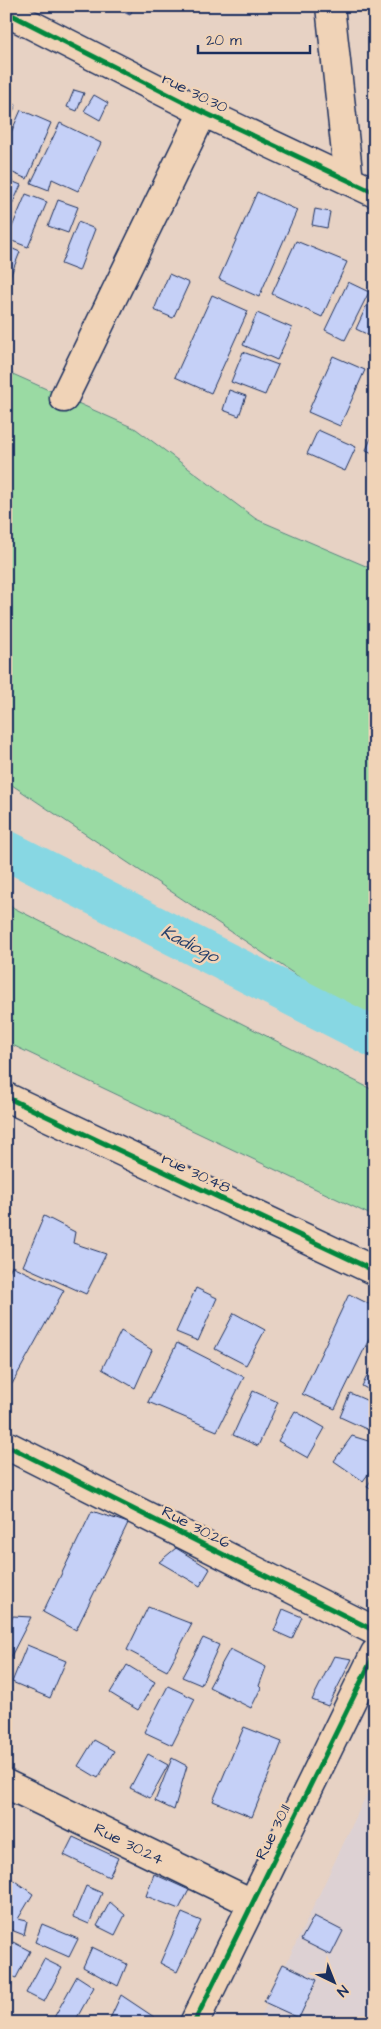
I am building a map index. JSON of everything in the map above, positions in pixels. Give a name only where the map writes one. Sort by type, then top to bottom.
[{"type":"street","points":[[330,6],[350,181]]},
{"type":"street","name":"rue 30.30","points":[[6,12],[203,112],[375,193]]},
{"type":"street","points":[[64,398],[203,112]]},
{"type":"street","name":"rue 30.48","points":[[6,1097],[375,1271]]},
{"type":"street","name":"Rue 30.26","points":[[6,1445],[375,1631]]},
{"type":"street","name":"Rue 30.11","points":[[194,2023],[375,1653]]},
{"type":"street","name":"Rue 30.24","points":[[6,1784],[252,1903]]},
{"type":"shaded area","points":[[375,1777],[375,2023],[258,2023]]},
{"type":"green space","points":[[6,371],[136,429],[256,519],[375,570],[375,1028],[6,781]]},
{"type":"green space","points":[[6,904],[375,1091],[375,1217],[6,1042]]},
{"type":"building","points":[[110,6],[134,6],[130,15]]},
{"type":"building","points":[[74,90],[84,93],[77,111],[67,107]]},
{"type":"building","points":[[94,95],[108,103],[100,120],[84,111]]},
{"type":"building","points":[[6,100],[16,105],[6,126]]},
{"type":"building","points":[[21,110],[51,123],[27,179],[6,170],[6,144]]},
{"type":"building","points":[[60,123],[101,143],[78,191],[52,179],[49,190],[31,183]]},
{"type":"building","points":[[6,179],[21,185],[6,218]]},
{"type":"building","points":[[257,192],[297,210],[259,297],[219,279]]},
{"type":"building","points":[[26,194],[47,202],[28,247],[7,239]]},
{"type":"building","points":[[58,200],[78,207],[68,233],[48,226]]},
{"type":"building","points":[[315,209],[330,212],[327,228],[312,225]]},
{"type":"building","points":[[78,222],[95,229],[79,271],[61,264]]},
{"type":"building","points":[[296,241],[347,262],[322,317],[272,294]]},
{"type":"building","points":[[6,246],[20,252],[6,287]]},
{"type":"building","points":[[169,274],[189,283],[173,318],[154,310]]},
{"type":"building","points":[[348,282],[369,292],[345,340],[325,330]]},
{"type":"building","points":[[375,287],[375,338],[356,329]]},
{"type":"building","points":[[212,295],[248,311],[211,393],[175,377]]},
{"type":"building","points":[[257,313],[292,328],[277,360],[243,345]]},
{"type":"building","points":[[243,352],[278,365],[265,395],[231,382]]},
{"type":"building","points":[[333,356],[365,370],[340,426],[308,412]]},
{"type":"building","points":[[229,390],[246,396],[239,416],[223,410]]},
{"type":"building","points":[[375,429],[375,454],[366,450]]},
{"type":"building","points":[[318,430],[356,447],[345,471],[307,454]]},
{"type":"building","points":[[44,1216],[75,1232],[73,1243],[106,1254],[86,1294],[23,1266]]},
{"type":"building","points":[[12,1266],[64,1290],[12,1384],[6,1382],[6,1277]]},
{"type":"building","points":[[196,1288],[217,1298],[198,1341],[176,1332]]},
{"type":"building","points":[[349,1294],[375,1307],[375,1327],[335,1409],[302,1394]]},
{"type":"building","points":[[234,1313],[265,1330],[246,1365],[215,1349]]},
{"type":"building","points":[[121,1331],[152,1350],[135,1388],[102,1369]]},
{"type":"building","points":[[177,1343],[244,1377],[217,1431],[148,1402]]},
{"type":"building","points":[[375,1364],[375,1393],[362,1386]]},
{"type":"building","points":[[253,1391],[278,1402],[258,1446],[233,1435]]},
{"type":"building","points":[[350,1393],[375,1404],[375,1433],[340,1417]]},
{"type":"building","points":[[295,1411],[325,1428],[308,1458],[278,1441]]},
{"type":"building","points":[[352,1436],[375,1443],[375,1465],[363,1481],[334,1461]]},
{"type":"building","points":[[375,1473],[375,1491],[367,1487]]},
{"type":"building","points":[[92,1511],[128,1523],[76,1630],[43,1612]]},
{"type":"building","points":[[176,1548],[210,1569],[200,1586],[159,1562]]},
{"type":"building","points":[[148,1607],[192,1624],[167,1671],[127,1650]]},
{"type":"building","points":[[283,1609],[302,1617],[292,1639],[274,1631]]},
{"type":"building","points":[[13,1616],[31,1617],[6,1666],[6,1630]]},
{"type":"building","points":[[203,1638],[219,1645],[201,1685],[182,1677]]},
{"type":"building","points":[[27,1645],[66,1661],[50,1698],[12,1682]]},
{"type":"building","points":[[230,1649],[266,1667],[259,1686],[261,1688],[251,1708],[209,1687]]},
{"type":"building","points":[[334,1656],[352,1659],[328,1706],[312,1700]]},
{"type":"building","points":[[127,1665],[155,1682],[138,1710],[110,1693]]},
{"type":"building","points":[[168,1686],[195,1699],[172,1745],[144,1732]]},
{"type":"building","points":[[244,1727],[282,1742],[252,1817],[213,1801]]},
{"type":"building","points":[[94,1740],[114,1751],[98,1778],[78,1766]]},
{"type":"building","points":[[148,1754],[168,1765],[150,1798],[130,1788]]},
{"type":"building","points":[[172,1758],[187,1766],[174,1810],[155,1801]]},
{"type":"building","points":[[73,1837],[118,1858],[109,1877],[64,1855]]},
{"type":"building","points":[[154,1874],[189,1890],[179,1909],[146,1896]]},
{"type":"building","points":[[12,1879],[33,1894],[18,1919],[27,1921],[24,1935],[6,1928],[6,1892]]},
{"type":"building","points":[[86,1886],[102,1893],[89,1924],[73,1917]]},
{"type":"building","points":[[110,1902],[125,1915],[115,1935],[97,1926]]},
{"type":"building","points":[[182,1913],[201,1921],[177,1972],[160,1963]]},
{"type":"building","points":[[314,1916],[343,1931],[331,1955],[301,1940]]},
{"type":"building","points":[[42,1924],[78,1939],[69,1957],[35,1942]]},
{"type":"building","points":[[13,1942],[30,1951],[16,1978],[6,1973],[6,1954]]},
{"type":"building","points":[[92,1947],[127,1964],[118,1986],[83,1967]]},
{"type":"building","points":[[44,1959],[62,1968],[44,2002],[26,1993]]},
{"type":"building","points":[[283,1964],[317,1980],[299,2018],[264,2002]]},
{"type":"building","points":[[77,1976],[94,1987],[74,2023],[51,2023]]},
{"type":"building","points":[[121,1995],[154,2017],[151,2023],[108,2023]]},
{"type":"waterway","name":"Kadiogo","points":[[6,850],[375,1038]]},
{"type":"cycle path","points":[[6,12],[203,112],[375,193]]},
{"type":"cycle path","points":[[6,1097],[375,1271]]},
{"type":"cycle path","points":[[6,1445],[375,1631]]},
{"type":"cycle path","points":[[194,2023],[375,1653]]}]
